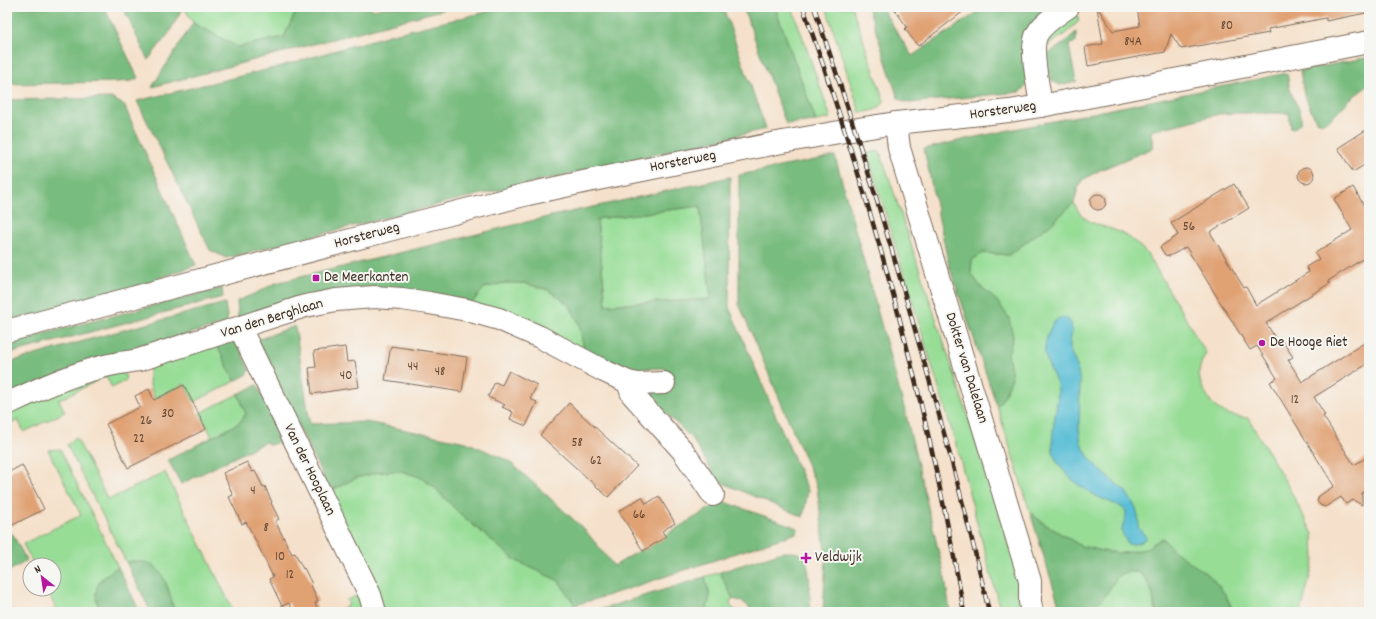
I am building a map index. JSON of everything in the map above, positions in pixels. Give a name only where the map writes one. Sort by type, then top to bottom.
[{"type":"street","points":[[1041,106],[1034,59],[1034,44],[1036,35],[1049,20],[1068,7]]},
{"type":"street","name":"Horsterweg","points":[[7,331],[419,222],[528,194],[588,181],[777,143],[845,131],[1041,106],[1369,42]]},
{"type":"street","name":"Dokter van Dalelaan","points":[[896,124],[899,148],[1030,581],[1030,602],[1032,612]]},
{"type":"street","name":"Van den Berghlaan","points":[[7,404],[51,384],[90,370],[117,363],[139,360],[305,306],[336,300],[374,297],[402,299],[467,310],[499,319],[540,337],[628,382],[638,384],[664,383]]},
{"type":"street","name":"Van der Hooplaan","points":[[240,328],[370,595],[375,612]]},
{"type":"street","points":[[628,382],[632,394],[683,451],[713,495]]},
{"type":"green space","points":[[7,7],[104,7],[138,78],[132,81],[115,82],[7,84]]},
{"type":"green space","points":[[123,7],[183,7],[169,33],[148,60]]},
{"type":"green space","points":[[184,7],[318,7],[295,13],[284,37],[238,47],[193,23]]},
{"type":"green space","points":[[318,7],[371,7],[373,10],[386,7],[453,7],[152,87],[193,23],[238,47],[284,37],[295,13]]},
{"type":"green space","points":[[507,7],[723,7],[766,129],[456,200],[226,258],[210,250],[137,101],[274,68],[393,34]]},
{"type":"green space","points":[[743,7],[775,7],[816,121],[786,124]]},
{"type":"green space","points":[[775,7],[792,7],[831,118],[816,121]]},
{"type":"green space","points":[[826,7],[852,7],[884,101],[877,109],[860,113]]},
{"type":"green space","points":[[868,7],[881,7],[912,56],[985,7],[1052,7],[1031,81],[1020,92],[909,103],[898,98]]},
{"type":"green space","points":[[1076,13],[1079,21],[1065,34],[1042,49],[1048,34]]},
{"type":"green space","points":[[1076,32],[1076,41],[1069,46],[1076,82],[1060,85],[1052,81],[1045,56],[1063,44]]},
{"type":"green space","points":[[1369,57],[1369,85],[1350,99],[1333,117],[1323,123],[1316,121],[1304,94],[1300,71]]},
{"type":"green space","points":[[1287,73],[1291,92],[1301,118],[1297,126],[1291,129],[1289,113],[1237,113],[1219,114],[1151,131],[1153,148],[1100,170],[1084,179],[1078,188],[1074,203],[1052,223],[1009,255],[983,253],[972,260],[971,273],[980,286],[998,302],[1009,318],[1013,337],[1008,353],[1012,378],[1003,398],[997,406],[949,266],[924,149]]},
{"type":"green space","points":[[111,98],[124,105],[196,265],[94,302],[7,321],[7,100]]},
{"type":"green space","points":[[880,151],[955,376],[1023,588],[1021,604],[1000,609],[958,451],[867,153]]},
{"type":"green space","points":[[835,156],[905,411],[945,578],[950,612],[823,612],[826,558],[817,487],[739,304],[739,175]]},
{"type":"green space","points":[[730,177],[729,307],[808,491],[803,517],[718,481],[693,440],[644,391],[668,389],[665,368],[618,369],[584,350],[579,323],[570,306],[549,290],[523,283],[503,283],[484,288],[472,303],[419,295],[238,319],[237,301],[276,283],[543,218]],"holes":[[[700,206],[711,299],[606,305],[597,219]]]},
{"type":"green space","points":[[1074,203],[1082,216],[1086,219],[1127,236],[1148,255],[1206,353],[1201,363],[1199,373],[1201,384],[1207,396],[1221,411],[1248,418],[1288,486],[1313,534],[1314,560],[1301,612],[1233,612],[1228,600],[1215,583],[1208,576],[1181,557],[1163,538],[1145,549],[1125,553],[1107,552],[1081,546],[1043,523],[1030,512],[997,406],[1003,398],[1012,378],[1008,353],[1013,337],[998,302],[980,286],[971,273],[972,260],[983,253],[1009,255],[1052,223]]},
{"type":"green space","points":[[700,206],[711,299],[606,305],[597,219]]},
{"type":"green space","points":[[503,283],[523,283],[549,290],[570,306],[579,323],[584,350],[472,303],[484,288]]},
{"type":"green space","points":[[222,288],[223,297],[7,354],[7,343]]},
{"type":"green space","points":[[225,303],[228,323],[104,358],[7,394],[7,363]]},
{"type":"green space","points":[[295,326],[310,424],[366,422],[466,442],[509,461],[585,530],[614,566],[722,501],[798,528],[797,533],[575,605],[559,581],[515,560],[459,513],[434,487],[420,477],[401,471],[379,472],[356,478],[330,491],[257,340]]},
{"type":"green space","points":[[231,340],[238,344],[249,370],[248,374],[235,381],[216,344]]},
{"type":"green space","points":[[216,344],[235,381],[194,402],[184,384],[155,399],[150,387],[149,378],[152,366]]},
{"type":"green space","points":[[121,372],[125,375],[126,380],[112,388],[106,376],[59,400],[65,412],[24,432],[18,420],[7,426],[7,412],[94,376]]},
{"type":"green space","points":[[257,385],[284,440],[270,445],[265,442],[181,484],[168,460],[239,423],[246,414],[238,394]]},
{"type":"green space","points":[[238,394],[246,414],[239,423],[212,437],[200,413]]},
{"type":"green space","points":[[76,437],[108,500],[165,472],[234,612],[174,612],[169,591],[161,574],[155,568],[147,564],[126,562],[67,445]]},
{"type":"green space","points":[[60,449],[118,567],[100,580],[96,600],[101,612],[58,612],[50,597],[62,597],[62,557],[30,557],[23,544],[81,515],[48,450]]},
{"type":"green space","points":[[401,471],[420,477],[434,487],[459,513],[515,560],[559,581],[575,605],[549,612],[382,612],[330,491],[356,478],[379,472]]},
{"type":"green space","points":[[1030,512],[1043,523],[1081,546],[1107,552],[1125,553],[1145,549],[1162,538],[1173,550],[1211,577],[1225,594],[1233,612],[1158,612],[1154,606],[1151,589],[1145,578],[1138,572],[1126,572],[1121,574],[1103,599],[1089,606],[1078,607],[1059,605]]},
{"type":"green space","points":[[12,533],[25,557],[22,557],[22,564],[7,572],[7,536]]},
{"type":"green space","points":[[782,552],[799,553],[806,560],[810,582],[810,612],[754,612],[742,601],[733,599],[720,572]]},
{"type":"green space","points":[[134,561],[151,564],[158,569],[165,580],[174,612],[151,612],[126,562]]},
{"type":"green space","points":[[118,567],[140,612],[100,611],[96,595],[98,584],[105,576]]},
{"type":"green space","points":[[1128,571],[1140,573],[1146,580],[1153,595],[1154,608],[1158,612],[1060,612],[1059,605],[1072,607],[1113,582],[1119,575]]},
{"type":"green space","points":[[720,572],[733,599],[730,601],[731,607],[739,612],[706,612],[709,594],[704,577]]},
{"type":"green space","points":[[705,577],[710,597],[706,612],[592,612]]},
{"type":"green space","points":[[360,596],[369,612],[334,612],[349,605],[347,600]]},
{"type":"water","points":[[1063,317],[1067,318],[1071,323],[1072,332],[1070,350],[1077,367],[1080,382],[1079,429],[1081,443],[1088,456],[1098,468],[1126,492],[1136,508],[1139,521],[1138,527],[1146,537],[1143,541],[1138,543],[1128,544],[1124,538],[1122,527],[1126,517],[1126,511],[1118,505],[1091,493],[1078,484],[1061,468],[1054,454],[1052,437],[1058,390],[1046,357],[1045,347],[1051,326],[1055,321]]},
{"type":"building","points":[[893,7],[969,7],[918,46],[905,29],[907,27]]},
{"type":"building","points":[[1097,7],[1113,31],[1140,26],[1137,7],[1255,7],[1256,11],[1278,7],[1365,7],[1366,13],[1326,21],[1326,18],[1268,29],[1269,33],[1181,49],[1171,34],[1165,52],[1088,66],[1085,47],[1103,44]]},
{"type":"building","points":[[1369,128],[1369,162],[1353,172],[1338,148]]},
{"type":"building","points":[[1303,167],[1309,167],[1314,172],[1312,181],[1309,183],[1303,183],[1298,178],[1298,172]]},
{"type":"building","name":"De Hooge Riet","points":[[1234,184],[1249,208],[1210,232],[1256,305],[1309,272],[1306,267],[1319,259],[1315,253],[1352,230],[1334,199],[1353,187],[1369,214],[1369,255],[1328,281],[1330,283],[1266,323],[1279,344],[1283,342],[1293,357],[1288,360],[1302,382],[1369,340],[1369,363],[1314,397],[1325,415],[1323,416],[1354,465],[1369,456],[1369,489],[1362,493],[1362,505],[1353,500],[1346,504],[1341,497],[1325,507],[1320,505],[1317,501],[1319,496],[1334,486],[1270,382],[1277,378],[1257,346],[1250,350],[1186,247],[1170,256],[1165,255],[1160,247],[1178,235],[1171,223]]},
{"type":"building","points":[[1095,194],[1101,194],[1106,199],[1104,208],[1101,210],[1095,210],[1090,205],[1090,199]]},
{"type":"building","points":[[391,346],[467,357],[462,392],[385,380]]},
{"type":"building","points":[[345,347],[347,362],[355,361],[359,387],[312,394],[309,368],[316,367],[314,351]]},
{"type":"building","points":[[509,371],[537,385],[530,399],[537,402],[526,426],[510,419],[513,412],[502,407],[505,405],[488,397],[495,382],[502,385]]},
{"type":"building","points":[[184,385],[206,429],[128,468],[106,424],[140,407],[135,396],[149,389],[154,400]]},
{"type":"building","points":[[569,403],[637,466],[608,497],[540,435]]},
{"type":"building","points":[[247,462],[252,472],[255,471],[263,487],[265,486],[279,519],[275,521],[292,554],[295,553],[312,584],[311,585],[318,601],[315,603],[319,612],[293,612],[289,603],[282,606],[269,579],[273,577],[257,543],[246,522],[242,524],[229,497],[233,495],[223,473]]},
{"type":"building","points":[[22,465],[44,509],[7,528],[7,473]]},
{"type":"building","points":[[659,496],[675,523],[662,531],[666,537],[643,551],[619,511],[642,497],[646,504]]},
{"type":"railway","points":[[803,7],[853,156],[896,306],[934,458],[964,612]]},
{"type":"railway","points":[[814,7],[885,226],[941,421],[989,612]]},
{"type":"place","name":"De Meerkanten","points":[[316,278]]},
{"type":"place","name":"De Hooge Riet","points":[[1262,343]]},
{"type":"place","name":"Veldwijk","points":[[806,558]]}]
